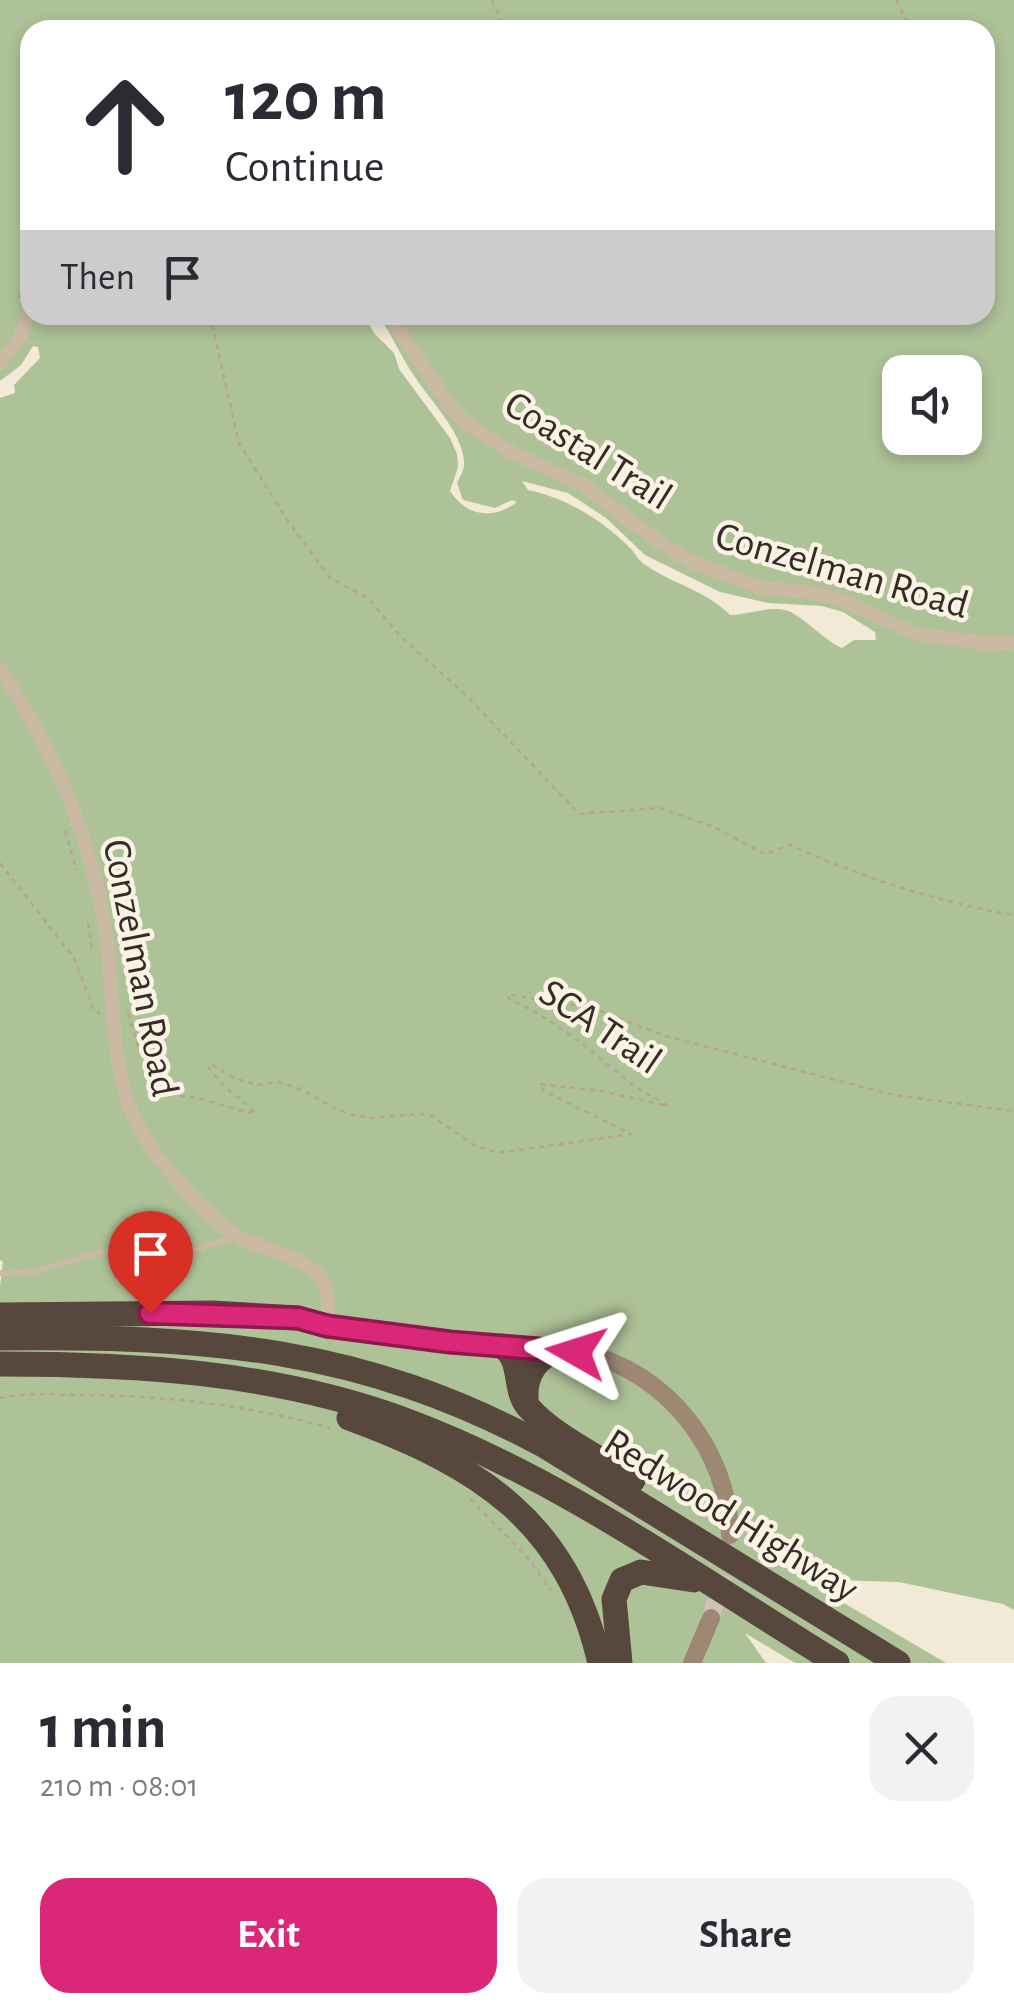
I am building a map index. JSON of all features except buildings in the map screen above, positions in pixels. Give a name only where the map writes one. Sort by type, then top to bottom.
[{"type":"highway","points":[[0,1315],[213,1313],[298,1318],[327,1326]]},
{"type":"highway","name":"Redwood Highway","points":[[0,1338],[140,1338],[231,1345],[318,1359],[404,1383],[492,1419],[544,1446],[898,1663]]},
{"type":"highway","points":[[502,1346],[513,1356],[519,1392],[529,1408],[645,1489],[751,1572]]},
{"type":"highway","points":[[529,1408],[525,1391],[530,1372],[544,1356],[562,1349]]},
{"type":"highway","name":"Redwood Highway","points":[[0,1364],[174,1368],[238,1377],[372,1409],[467,1445],[559,1492],[837,1663]]},
{"type":"highway","points":[[0,1380],[87,1364]]},
{"type":"highway","points":[[238,1377],[404,1440],[457,1468],[514,1507],[539,1531],[568,1572],[603,1660]]},
{"type":"highway","points":[[603,1660],[614,1598],[622,1580],[640,1572],[703,1581]]},
{"type":"main road","points":[[327,1326],[562,1349],[600,1357],[628,1370],[657,1389],[682,1413],[718,1472],[728,1506],[730,1535]]},
{"type":"main road","points":[[692,1663],[712,1618]]},
{"type":"street","points":[[0,363],[20,337],[21,325]]},
{"type":"street","name":"Conzelman Road","points":[[397,325],[451,408],[466,423],[514,453],[583,485],[689,561],[761,588],[839,599],[916,634],[994,644],[1014,642]]},
{"type":"street","name":"Conzelman Road","points":[[0,669],[56,765],[82,836],[102,910],[121,1013],[124,1088],[141,1131],[182,1184],[236,1234],[320,1277],[328,1296],[327,1326]]},
{"type":"lane","points":[[0,1272],[38,1272],[123,1249],[193,1251],[236,1234]]},
{"type":"lane","points":[[514,1507],[543,1556]]},
{"type":"lane","points":[[580,1628],[603,1660]]},
{"type":"path","points":[[212,325],[239,444],[330,578],[368,598],[400,636],[466,695],[580,814],[660,808],[714,827],[765,854],[790,846],[848,871],[1014,916]]},
{"type":"path","points":[[65,830],[79,878]]},
{"type":"path","points":[[0,863],[74,958],[93,1008],[101,1014],[121,1013]]},
{"type":"path","points":[[86,910],[94,958]]},
{"type":"path","name":"SCA Trail","points":[[121,1013],[138,1046],[180,1096],[201,1096],[220,1106],[256,1113],[228,1091],[210,1070],[208,1066],[212,1065],[257,1085],[279,1082],[304,1090],[354,1115],[370,1118],[428,1114],[474,1145],[498,1153],[632,1134],[539,1084],[668,1106],[640,1090],[564,1029],[507,996],[593,1008],[664,1036],[894,1096],[1014,1111]]},
{"type":"path","points":[[0,1398],[46,1394],[167,1399],[280,1416],[341,1432]]},
{"type":"path","points":[[467,1497],[522,1552],[554,1596]]},
{"type":"green space","points":[[0,0],[1014,0],[1014,1610],[1003,1604],[899,1582],[803,1579],[946,1663],[795,1663],[745,1633],[766,1663],[0,1663],[3,1262],[0,398],[15,393],[14,385],[40,358],[38,347],[33,346],[21,365],[0,381]],"holes":[[[522,481],[568,493],[606,518],[645,555],[720,592],[768,603],[822,606],[843,612],[875,632],[876,640],[854,640],[842,648],[781,609],[730,615],[710,599],[644,564],[595,519],[556,498],[528,490]]]},
{"type":"tunnel","points":[[711,1618],[729,1551]]},
{"type":"route","points":[[150,1313],[298,1318],[327,1326],[450,1342],[576,1352]]}]
